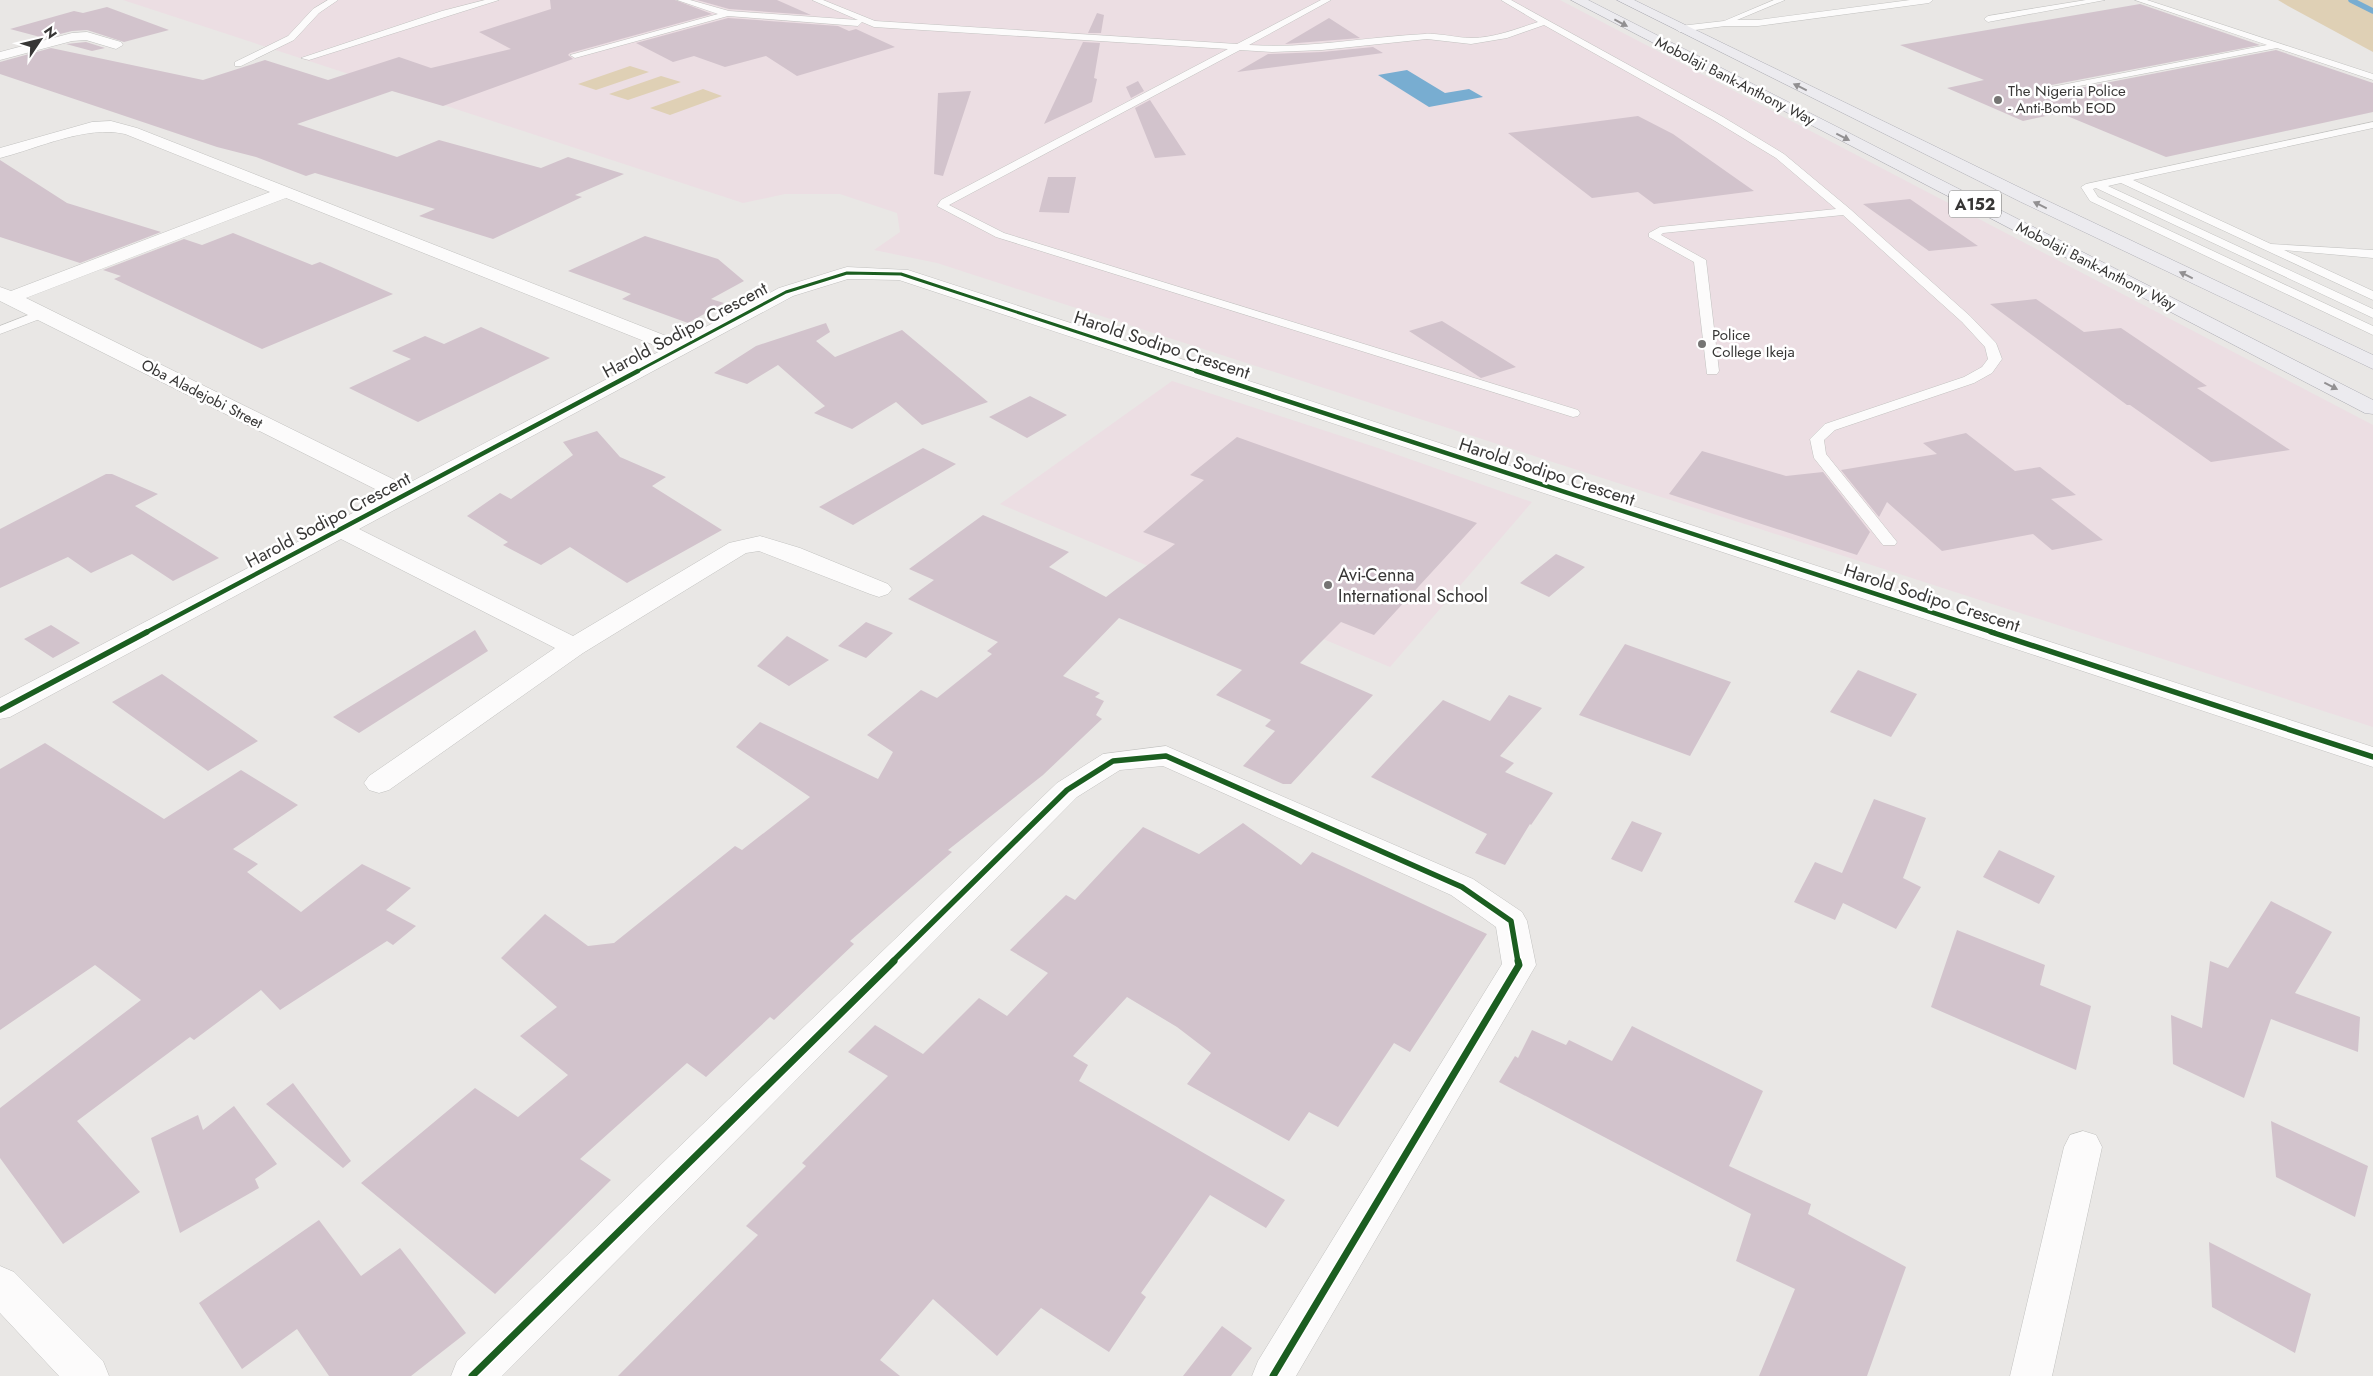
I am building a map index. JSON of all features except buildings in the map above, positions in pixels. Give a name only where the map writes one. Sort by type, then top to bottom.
[{"type":"main road","name":"Mobolaji Bank-Anthony Way","points":[[1578,0],[2373,408]]},
{"type":"main road","name":"Mobolaji Bank-Anthony Way","points":[[1624,0],[2213,288],[2373,363]]},
{"type":"main road","points":[[2168,302],[2206,318],[2236,327],[2256,327],[2259,324],[2256,316],[2250,310],[2213,288]]},
{"type":"main road","points":[[2303,372],[2270,349],[2264,342],[2267,338],[2281,335],[2299,337],[2353,354]]},
{"type":"street","points":[[0,56],[72,37],[86,36],[116,45]]},
{"type":"street","points":[[0,153],[75,130],[111,126],[131,131],[680,348]]},
{"type":"street","points":[[5,295],[286,192]]},
{"type":"street","name":"Harold Sodipo Crescent","points":[[0,710],[786,292],[847,273],[902,274],[2373,757]]},
{"type":"street","name":"Oba Aladejobi Street","points":[[5,295],[404,494]]},
{"type":"street","points":[[340,529],[574,647]]},
{"type":"street","points":[[379,782],[574,647],[705,566],[738,548],[760,543],[791,553],[879,589]]},
{"type":"street","points":[[472,1376],[1068,790],[1113,761],[1166,756],[1462,887],[1511,921],[1519,966],[1273,1376]]},
{"type":"street","points":[[2031,1376],[2083,1147]]},
{"type":"street","points":[[0,1285],[88,1376]]},
{"type":"lane","points":[[238,64],[291,38],[316,11],[334,0]]},
{"type":"lane","points":[[306,58],[445,13],[495,0]]},
{"type":"lane","points":[[681,0],[728,14],[1240,47],[1298,49],[1427,36],[1471,41],[1504,36],[1545,22]]},
{"type":"lane","points":[[816,0],[874,24]]},
{"type":"lane","points":[[1327,0],[945,202],[943,206],[1000,234],[1573,413]]},
{"type":"lane","points":[[1505,0],[1719,119],[1780,156],[1846,211],[1966,320],[1991,346],[1995,359],[1987,370],[1969,380],[1830,427],[1817,439],[1819,455],[1889,542]]},
{"type":"lane","points":[[1725,23],[1745,12],[1781,0]]},
{"type":"lane","points":[[1680,29],[1725,23],[1758,23],[1929,0]]},
{"type":"lane","points":[[1988,19],[2101,0]]},
{"type":"lane","points":[[2139,0],[2373,78]]},
{"type":"lane","points":[[575,55],[728,14]]},
{"type":"lane","points":[[2046,91],[2275,46]]},
{"type":"lane","points":[[2373,125],[2086,187],[2094,198],[2373,331]]},
{"type":"lane","points":[[2124,180],[2373,296]]},
{"type":"lane","points":[[2098,184],[2373,314]]},
{"type":"lane","points":[[1712,371],[1700,260],[1653,235],[1660,230],[1846,211]]},
{"type":"lane","points":[[2267,246],[2373,254]]},
{"type":"lane","points":[[2280,253],[2373,265]]},
{"type":"lane","points":[[0,330],[42,314]]},
{"type":"shaded area","name":"Police College Ikeja","points":[[123,0],[1560,0],[2373,425],[2373,727],[937,263],[874,250],[900,232],[897,213],[840,194],[785,194],[743,203]]},
{"type":"shaded area","points":[[2278,0],[2373,0],[2373,52],[2288,6]]},
{"type":"shaded area","points":[[630,66],[649,72],[596,90],[578,84]]},
{"type":"shaded area","points":[[661,76],[681,82],[628,100],[609,94]]},
{"type":"shaded area","points":[[703,89],[722,96],[670,115],[650,108]]},
{"type":"shaded area","name":"Avi-Cenna International School","points":[[1172,381],[1378,448],[1532,502],[1390,667],[1000,504]]},
{"type":"water","points":[[1407,70],[1445,93],[1469,89],[1483,97],[1429,107],[1378,75]]},
{"type":"waterway","points":[[2351,0],[2373,11]]},
{"type":"cycle path","points":[[0,710],[786,292],[847,273],[901,274],[2373,757]]},
{"type":"cycle path","points":[[472,1376],[1067,790],[1113,761],[1166,756],[1462,887],[1511,921],[1519,965],[1273,1376]]},
{"type":"place","name":"The Nigeria Police - Anti-Bomb EOD","points":[[1998,100]]},
{"type":"place","name":"Police College Ikeja","points":[[1702,344]]},
{"type":"place","name":"Avi-Cenna International School","points":[[1328,585]]}]
